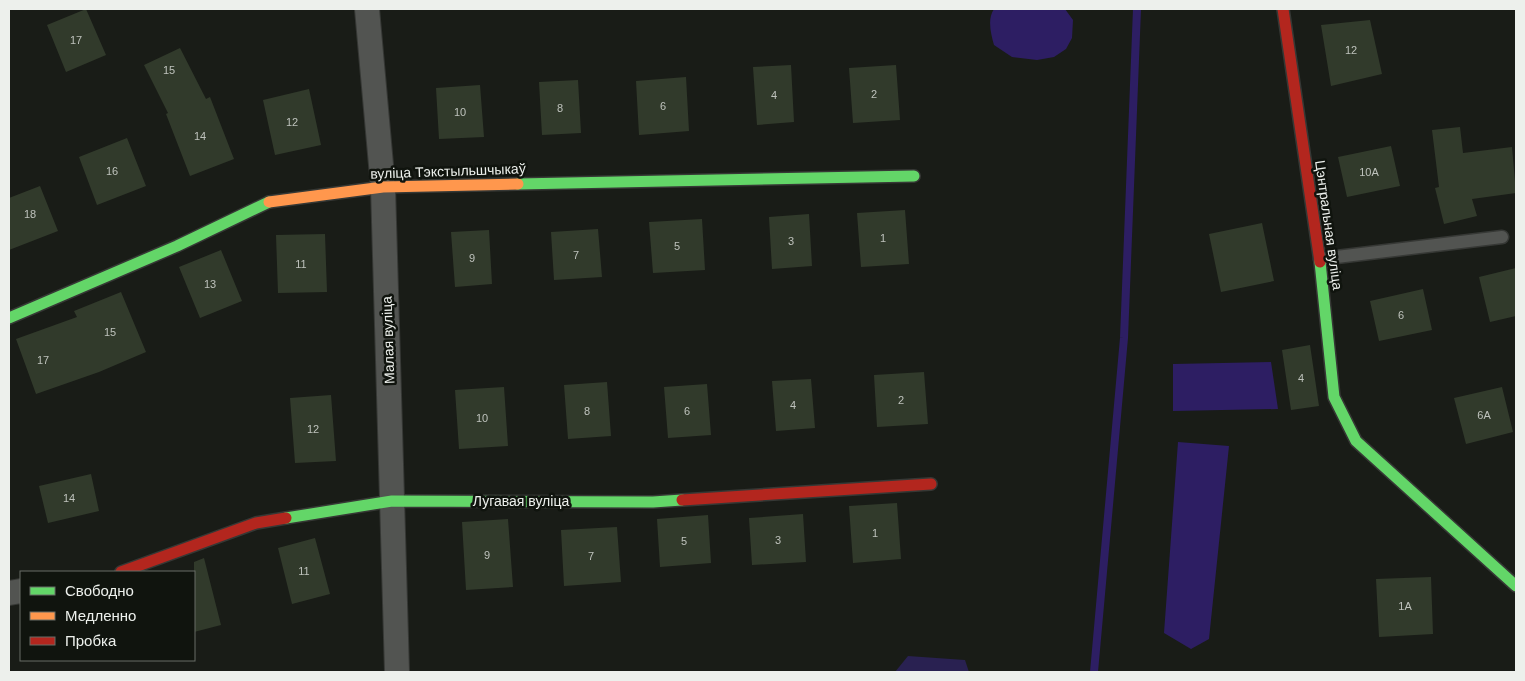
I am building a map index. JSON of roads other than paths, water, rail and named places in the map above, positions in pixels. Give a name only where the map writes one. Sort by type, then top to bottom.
[{"type":"street","name":"Малая вуліца","points":[[366,9],[383,186],[397,672]]},
{"type":"street","name":"Цэнтральная вуліца","points":[[1283,9],[1320,258],[1334,398],[1356,441],[1516,586]]},
{"type":"street","name":"вуліца Тэкстыльшчыкаў","points":[[9,318],[177,246],[266,202],[383,186],[914,176]]},
{"type":"street","name":"Лугавая вуліца","points":[[124,571],[256,523],[392,501],[652,502],[931,484]]},
{"type":"lane","points":[[1320,258],[1502,237]]},
{"type":"waterway","points":[[1094,672],[1124,338],[1137,9]]}]
